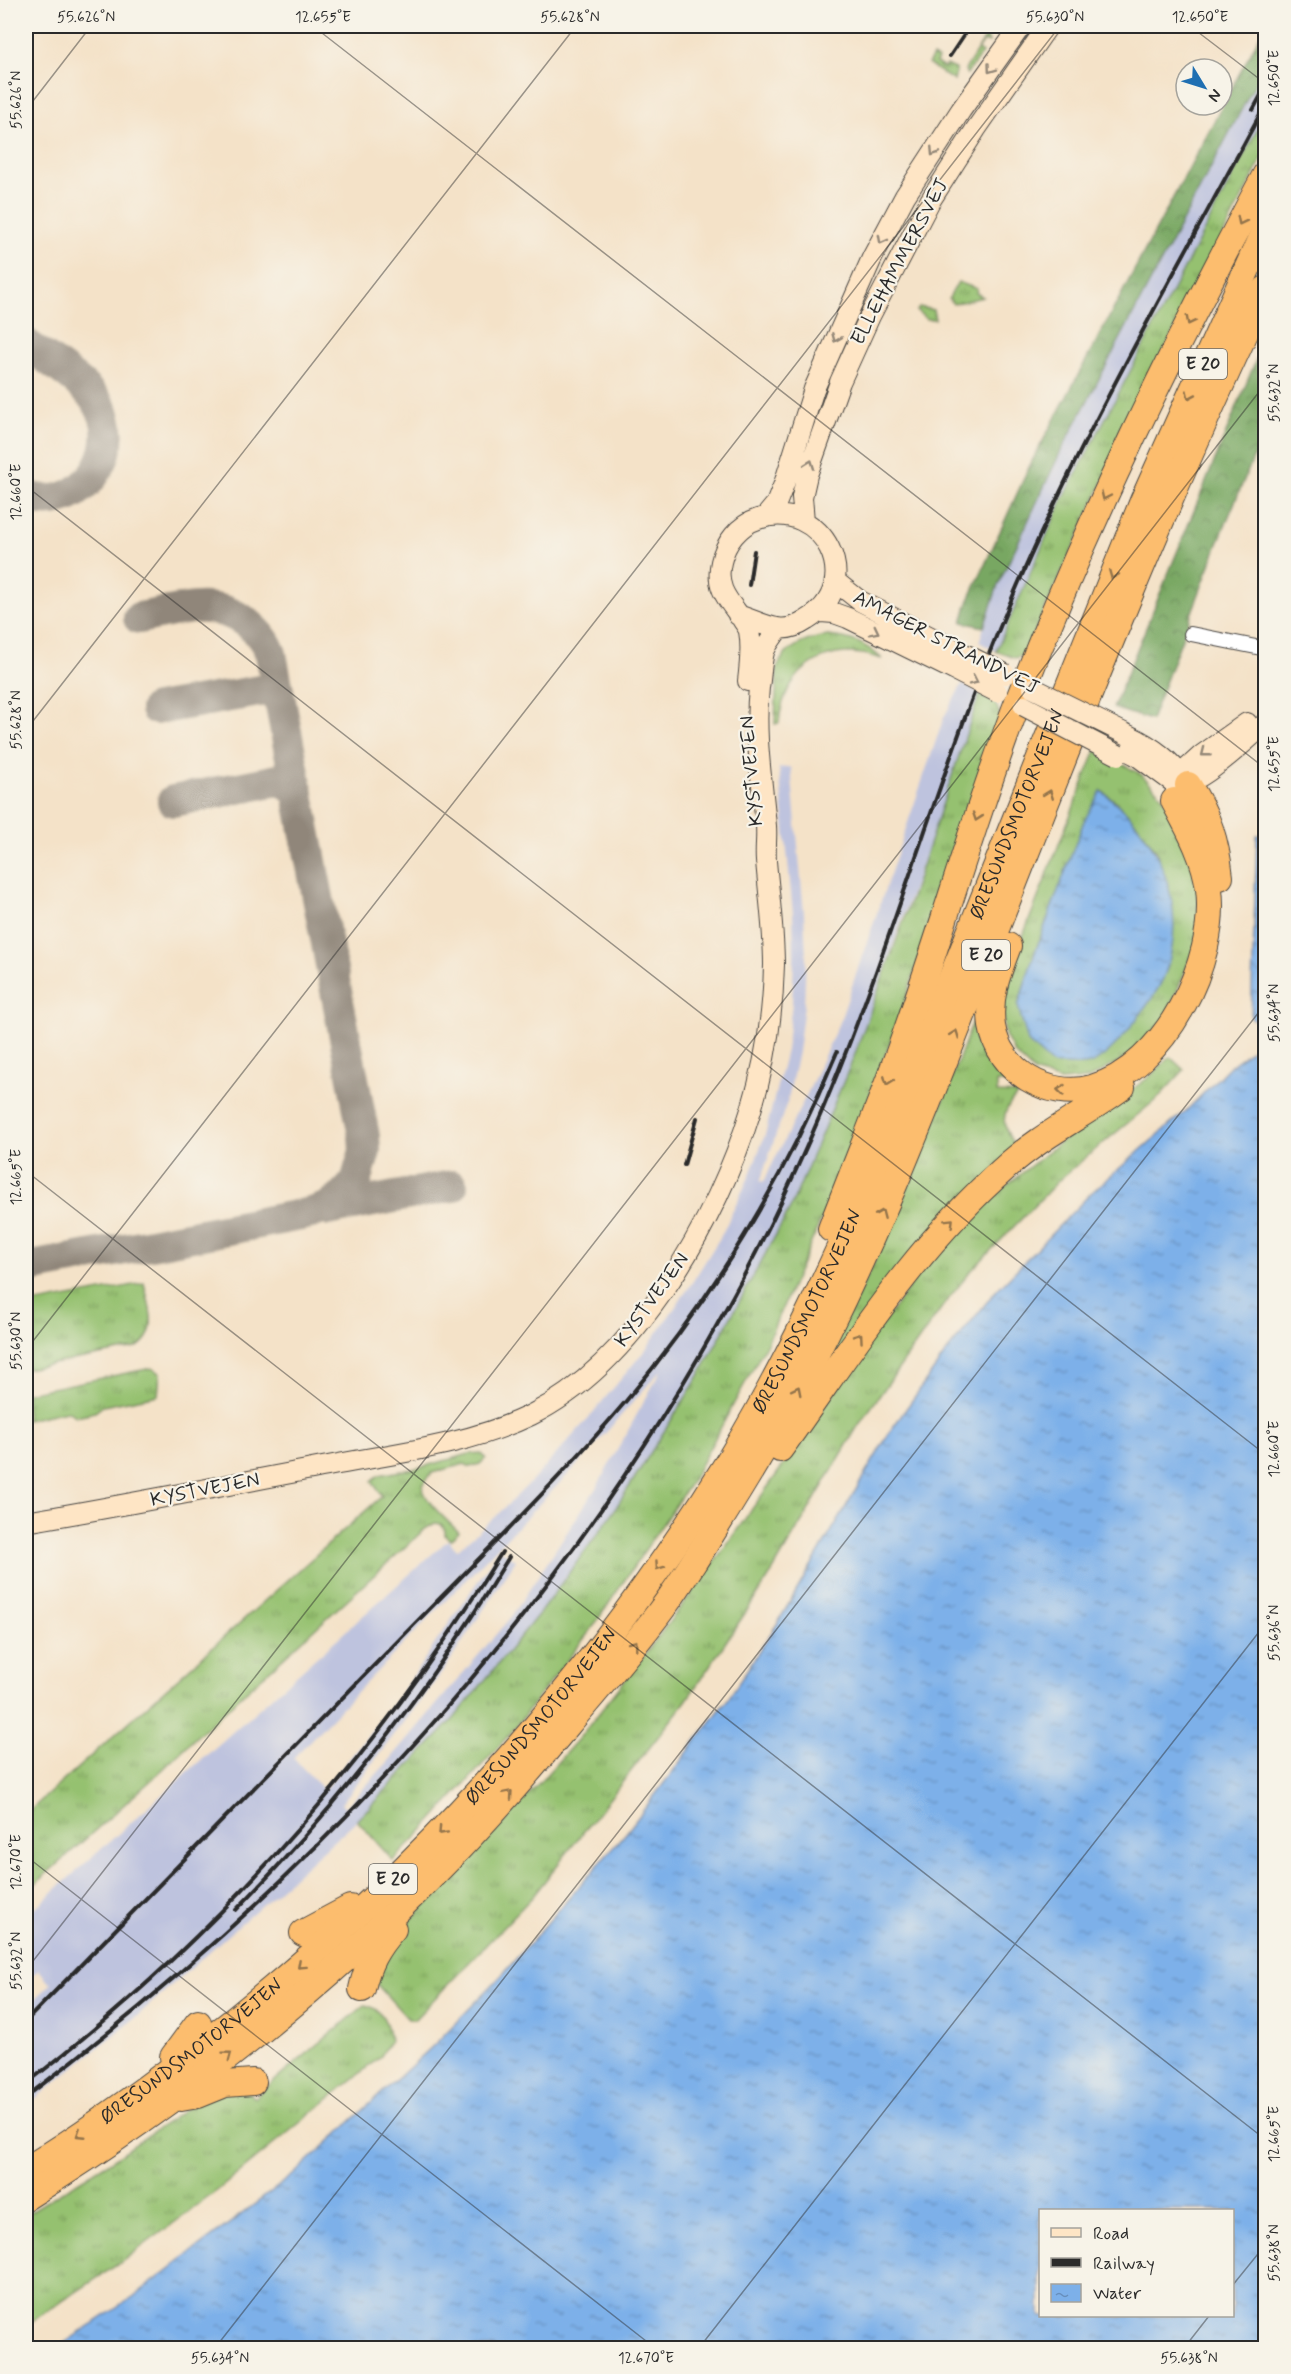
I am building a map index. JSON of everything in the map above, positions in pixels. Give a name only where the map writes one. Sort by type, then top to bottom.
[{"type":"highway","points":[[691,1518],[716,1463],[768,1368],[819,1261],[907,1030],[1017,691],[1142,417],[1266,174]]},
{"type":"highway","name":"ØRESUNDSMOTORVEJEN","points":[[26,2170],[139,2093],[226,2028],[291,1973],[393,1880],[486,1783],[609,1635],[660,1566],[730,1458],[782,1366],[842,1244],[877,1164],[1143,501],[1266,227]]},
{"type":"highway","name":"ØRESUNDSMOTORVEJEN","points":[[26,2197],[169,2100],[245,2042],[316,1983],[422,1886],[490,1815],[537,1761],[668,1602],[790,1404],[871,1238],[949,1051],[1118,622],[1169,502],[1266,289]]},
{"type":"highway","points":[[1180,786],[1191,830],[1207,878],[1210,898],[1206,948],[1190,993],[1164,1033],[1141,1058],[1120,1075],[1101,1085],[1078,1091],[1060,1091],[1036,1083],[1010,1063],[996,1041],[991,1005],[996,979],[1266,299]]},
{"type":"highway","points":[[668,1602],[826,1385],[888,1295],[939,1233],[1005,1167],[1111,1095],[1145,1069],[1169,1045],[1184,1025],[1199,999],[1212,967],[1221,909],[1219,864],[1211,828],[1203,807],[1180,786]]},
{"type":"highway","points":[[303,1933],[356,1904],[384,1879],[393,1880]]},
{"type":"highway","points":[[362,1989],[366,1968],[379,1944],[408,1913],[422,1886]]},
{"type":"highway","points":[[139,2093],[180,2049],[198,2024]]},
{"type":"highway","points":[[169,2100],[198,2095],[225,2084],[253,2082]]},
{"type":"street","name":"ELLEHAMMERSVEJ","points":[[766,516],[776,504],[814,389],[872,258],[909,190],[1021,26]]},
{"type":"street","name":"ELLEHAMMERSVEJ","points":[[804,521],[802,497],[807,475],[840,382],[884,287],[930,201],[976,129],[1048,26]]},
{"type":"street","points":[[766,516],[786,516],[804,521],[823,536],[834,558],[835,581],[832,592],[820,612],[799,625],[778,628],[738,615],[727,603],[721,588],[721,560],[730,540],[752,521],[766,516]]},
{"type":"street","name":"AMAGER STRANDVEJ","points":[[835,581],[860,601],[956,661]]},
{"type":"street","name":"AMAGER STRANDVEJ","points":[[820,612],[834,613],[848,618],[956,661],[1123,746],[1151,776],[1180,786]]},
{"type":"street","name":"KYSTVEJEN","points":[[738,615],[749,629],[750,660],[744,725],[746,756],[758,841],[766,858]]},
{"type":"street","name":"KYSTVEJEN","points":[[26,1522],[149,1501],[471,1437],[504,1427],[534,1414],[588,1377],[640,1323],[687,1251],[730,1171],[752,1109],[764,1055],[774,970],[774,928],[757,751],[758,698],[764,651],[778,628]]},
{"type":"street","points":[[1191,634],[1266,649]]},
{"type":"street","name":"AMAGER STRANDVEJ","points":[[1017,691],[1067,727],[1123,746],[1156,750],[1180,786]]},
{"type":"street","points":[[1180,786],[1202,755],[1266,710]]},
{"type":"street","points":[[1180,786],[1197,780],[1266,723]]},
{"type":"shaded area","points":[[1265,65],[1265,115],[1062,501],[996,651],[979,642],[998,585],[1060,453]]},
{"type":"shaded area","points":[[962,684],[980,693],[853,1059],[791,1207],[696,1381],[610,1517],[541,1611],[452,1721],[357,1820],[137,2016],[26,2106],[26,2008],[51,1984],[39,1970],[26,1979],[26,1916],[448,1540],[457,1550],[533,1480],[646,1349],[690,1286],[721,1236],[749,1177],[765,1135],[786,1050],[792,1003],[793,914],[779,768],[791,767],[804,913],[806,958],[804,1005],[798,1052],[788,1099],[760,1182],[764,1181],[809,1090],[841,1018],[944,717]],"holes":[[[662,1369],[598,1485],[514,1613],[389,1761],[345,1808],[341,1804],[444,1670],[516,1560],[499,1550],[396,1701],[324,1790],[293,1758],[580,1462]]]},
{"type":"green space","points":[[1265,26],[1265,65],[1060,453],[998,585],[984,627],[962,622],[968,602],[1030,465],[1216,117],[1234,117],[1234,84]]},
{"type":"green space","points":[[986,36],[989,43],[984,41],[978,50],[982,53],[967,74],[965,70]]},
{"type":"green space","points":[[933,56],[938,59],[936,63],[944,68],[947,65],[956,70],[954,81],[928,64]]},
{"type":"green space","points":[[1265,115],[1265,153],[1154,370],[1024,655],[1015,658],[996,651],[1062,501]]},
{"type":"green space","points":[[958,282],[977,289],[976,293],[983,297],[953,304],[949,298]]},
{"type":"green space","points":[[919,307],[933,310],[935,319],[926,319],[917,311]]},
{"type":"green space","points":[[1265,338],[1265,430],[1224,528],[1151,720],[1113,708]]},
{"type":"green space","points":[[828,636],[858,642],[882,659],[863,654],[845,653],[828,656],[813,663],[800,673],[790,687],[783,703],[779,723],[775,724],[777,668],[781,660],[785,654],[798,645]]},
{"type":"green space","points":[[980,693],[995,704],[1001,720],[956,839],[903,1008],[835,1188],[767,1343],[691,1482],[593,1627],[509,1735],[393,1861],[357,1820],[452,1721],[541,1611],[610,1517],[696,1381],[791,1207],[853,1059],[902,925]]},
{"type":"green space","points":[[1096,750],[1141,774],[1164,798],[1199,882],[1198,940],[1165,1019],[1128,1057],[1088,1079],[1060,1081],[1034,1072],[1015,1054],[1005,1035],[1002,1006],[1006,979]],"holes":[[[1102,791],[1117,802],[1137,824],[1157,852],[1173,934],[1167,969],[1152,998],[1018,1006],[1034,955],[1084,822]]]},
{"type":"green space","points":[[987,983],[990,984],[974,1029],[983,1033],[1025,1083],[997,1082],[997,1093],[1018,1094],[1007,1109],[1004,1121],[1017,1150],[802,1404],[882,1246],[944,1097]]},
{"type":"green space","points":[[1170,1057],[1184,1070],[1158,1098],[1061,1178],[971,1271],[945,1303],[858,1426],[768,1579],[686,1701],[533,1896],[414,2020],[408,2019],[371,1978],[394,1937],[505,1821],[580,1737],[715,1561],[920,1273],[989,1200],[1055,1146],[1149,1077]]},
{"type":"green space","points":[[144,1283],[151,1327],[144,1342],[136,1348],[26,1369],[26,1305]]},
{"type":"green space","points":[[152,1368],[160,1373],[158,1395],[103,1406],[95,1412],[76,1416],[67,1411],[26,1420],[26,1393]]},
{"type":"green space","points":[[481,1453],[486,1458],[480,1464],[470,1467],[465,1464],[432,1473],[422,1485],[427,1498],[459,1532],[450,1540],[445,1535],[441,1524],[435,1523],[425,1529],[26,1892],[26,1814],[382,1496],[372,1481],[379,1475]]},
{"type":"green space","points":[[365,2005],[380,2013],[388,2029],[390,2041],[381,2056],[218,2190],[120,2263],[26,2325],[26,2214],[105,2165],[199,2100],[243,2087],[254,2098]]},
{"type":"water","points":[[1101,791],[1121,807],[1138,826],[1163,869],[1170,893],[1173,918],[1172,943],[1167,968],[1159,987],[1130,1029],[1117,1043],[1097,1061],[1090,1064],[1053,1065],[1028,1042],[1018,1006],[1034,955],[1084,821]]},
{"type":"water","points":[[1257,835],[1266,835],[1265,1025],[1251,1018]]},
{"type":"water","points":[[1265,1047],[1265,2348],[57,2348],[133,2297],[293,2175],[435,2044],[501,1976],[626,1833],[728,1699],[777,1624],[891,1430],[943,1357],[995,1292],[1091,1193],[1187,1110],[1229,1067],[1253,1049]]},
{"type":"taxiway","points":[[26,344],[72,377],[93,396],[105,418],[108,435],[105,452],[98,468],[88,482],[75,492],[60,499],[43,500],[26,495]]},
{"type":"taxiway","points":[[26,1268],[311,1213],[328,1207],[356,1182],[365,1151],[364,1136],[269,649],[250,625],[233,614],[220,610],[194,608],[139,618]]},
{"type":"taxiway","points":[[156,709],[265,690],[277,696],[280,704]]},
{"type":"taxiway","points":[[173,801],[278,780],[290,784],[298,794]]},
{"type":"taxiway","points":[[327,1210],[452,1186]]},
{"type":"railway","points":[[950,56],[970,26]]},
{"type":"railway","points":[[1253,110],[1266,86]]},
{"type":"railway","points":[[26,2097],[133,2013],[234,1924],[332,1831],[424,1734],[510,1632],[591,1524],[666,1412],[753,1258],[822,1112],[866,999],[974,692],[1020,579],[1052,509],[1121,372],[1266,103]]},
{"type":"railway","points":[[749,585],[754,551]]},
{"type":"railway","points":[[26,2021],[513,1524],[626,1401],[688,1320],[745,1235],[794,1145],[837,1052]]},
{"type":"railway","points":[[684,1165],[697,1118]]},
{"type":"railway","points":[[26,2084],[96,2028],[163,1968],[227,1906],[288,1840],[346,1772],[401,1701],[453,1628],[502,1552]]},
{"type":"railway","points":[[236,1910],[312,1828],[383,1741],[449,1651],[509,1557]]}]
